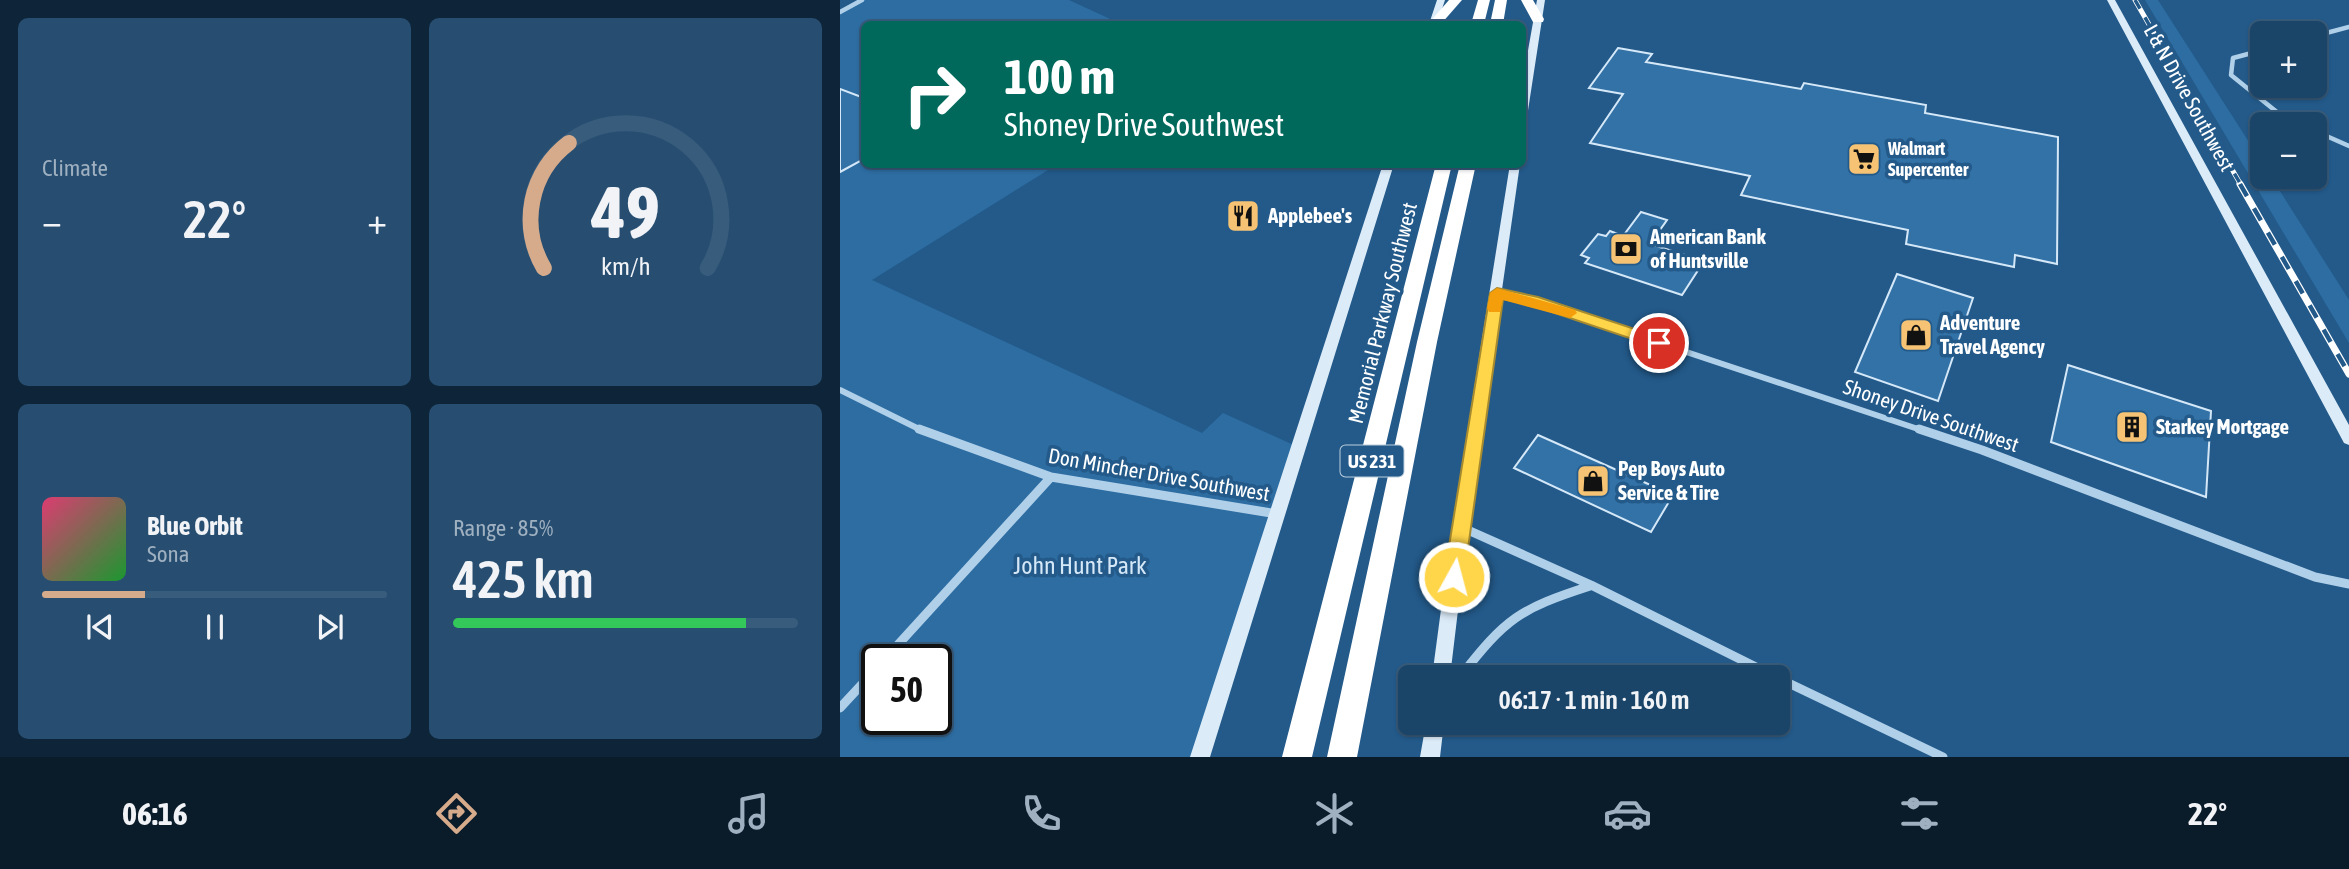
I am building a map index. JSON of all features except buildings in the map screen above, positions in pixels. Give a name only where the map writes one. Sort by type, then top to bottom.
[{"type":"highway","points":[[1437,21],[1456,0]]},
{"type":"highway","points":[[1479,21],[1484,0]]},
{"type":"highway","points":[[1498,21],[1501,0]]},
{"type":"highway","points":[[1527,0],[1538,19]]},
{"type":"highway","name":"Memorial Parkway Southwest","points":[[1297,757],[1443,168]]},
{"type":"highway","name":"US 231","points":[[1342,757],[1427,342],[1467,168]]},
{"type":"main road","points":[[1435,21],[1441,0]]},
{"type":"main road","points":[[1526,92],[1541,0]]},
{"type":"main road","name":"L & N Drive Southwest","points":[[2111,0],[2349,439]]},
{"type":"main road","points":[[1200,757],[1388,168]]},
{"type":"main road","points":[[1443,665],[1460,527],[1514,168]]},
{"type":"main road","points":[[1430,757],[1433,735]]},
{"type":"street","points":[[840,12],[862,0]]},
{"type":"street","points":[[2327,33],[2349,27]]},
{"type":"street","points":[[2250,53],[2233,58],[2231,75],[2250,90]]},
{"type":"street","points":[[2259,98],[2277,112]]},
{"type":"street","points":[[2327,136],[2349,146]]},
{"type":"street","name":"Shoney Drive Southwest","points":[[1497,293],[1533,301],[1982,450],[2315,577],[2349,584]]},
{"type":"street","name":"Don Mincher Drive Southwest","points":[[840,390],[921,430],[1051,477],[1278,514]]},
{"type":"street","points":[[899,644],[1051,477]]},
{"type":"street","points":[[1460,527],[1591,585],[1751,665]]},
{"type":"street","points":[[1469,665],[1481,649],[1511,620],[1546,601],[1591,585]]},
{"type":"street","points":[[1790,684],[1942,757]]},
{"type":"street","points":[[840,708],[861,685]]},
{"type":"green space","name":"John Hunt Park","points":[[862,0],[1069,0],[1114,21],[861,21],[861,168],[1051,168],[872,280],[1202,433],[1223,413],[1298,447],[1200,757],[840,757],[840,12]]},
{"type":"green space","points":[[2145,0],[2158,0],[2250,144],[2250,177]]},
{"type":"green space","points":[[2257,189],[2279,189],[2349,300],[2349,343]]},
{"type":"railway","points":[[2135,0],[2241,185]]},
{"type":"railway","points":[[2240,184],[2349,374]]},
{"type":"slow traffic","points":[[1495,308],[1497,293],[1570,313]]},
{"type":"place","name":"Walmart Supercenter","points":[[1864,159]]},
{"type":"place","name":"Applebee's","points":[[1243,216]]},
{"type":"place","name":"American Bank of Huntsville","points":[[1626,249]]},
{"type":"place","name":"Adventure Travel Agency","points":[[1916,335]]},
{"type":"place","name":"Starkey Mortgage","points":[[2132,427]]},
{"type":"place","name":"Pep Boys Auto Service & Tire","points":[[1593,481]]},
{"type":"route","points":[[1454,577],[1497,293],[1533,301],[1659,343]]}]
